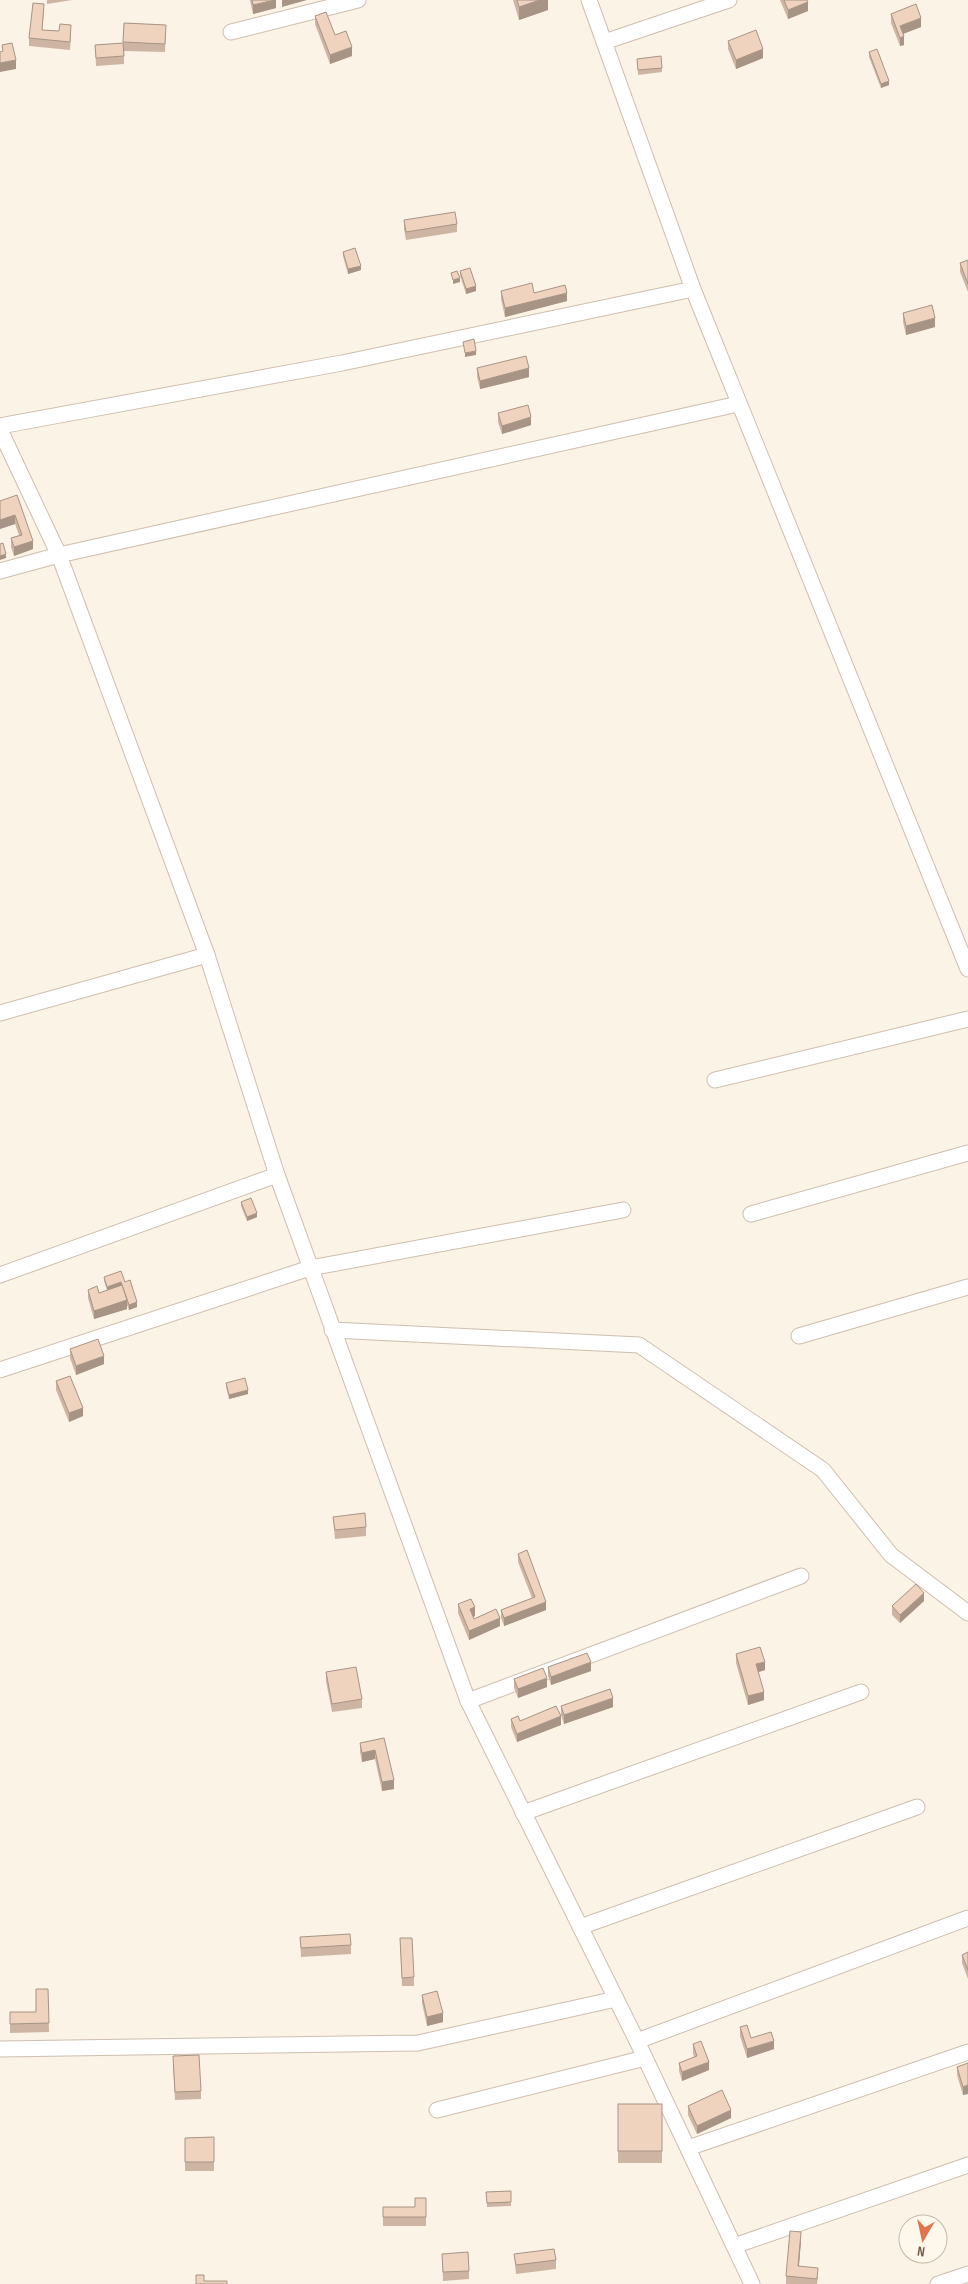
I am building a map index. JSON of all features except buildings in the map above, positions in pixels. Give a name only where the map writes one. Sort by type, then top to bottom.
[{"type":"street","points":[[231,32],[358,0]]},
{"type":"street","points":[[589,0],[693,289],[738,404],[968,968]]},
{"type":"street","points":[[604,42],[729,0]]},
{"type":"street","points":[[0,426],[342,363],[693,289]]},
{"type":"street","points":[[0,571],[59,555],[738,404]]},
{"type":"street","points":[[0,430],[59,555],[207,955],[277,1175],[468,1700],[646,2058],[752,2284]]},
{"type":"street","points":[[0,1013],[207,955]]},
{"type":"street","points":[[715,1080],[968,1019]]},
{"type":"street","points":[[751,1214],[968,1153]]},
{"type":"street","points":[[0,1275],[277,1175]]},
{"type":"street","points":[[0,1370],[310,1268],[623,1210]]},
{"type":"street","points":[[798,1336],[968,1287]]},
{"type":"street","points":[[332,1330],[639,1346],[823,1470],[891,1555],[968,1613]]},
{"type":"street","points":[[468,1700],[801,1576]]},
{"type":"street","points":[[523,1813],[861,1692]]},
{"type":"street","points":[[580,1927],[917,1807]]},
{"type":"street","points":[[637,2041],[968,1918]]},
{"type":"street","points":[[0,2049],[418,2043],[616,1999]]},
{"type":"street","points":[[688,2148],[968,2052]]},
{"type":"street","points":[[438,2110],[646,2058]]},
{"type":"street","points":[[734,2246],[968,2165]]},
{"type":"street","points":[[938,2284],[968,2274]]}]
